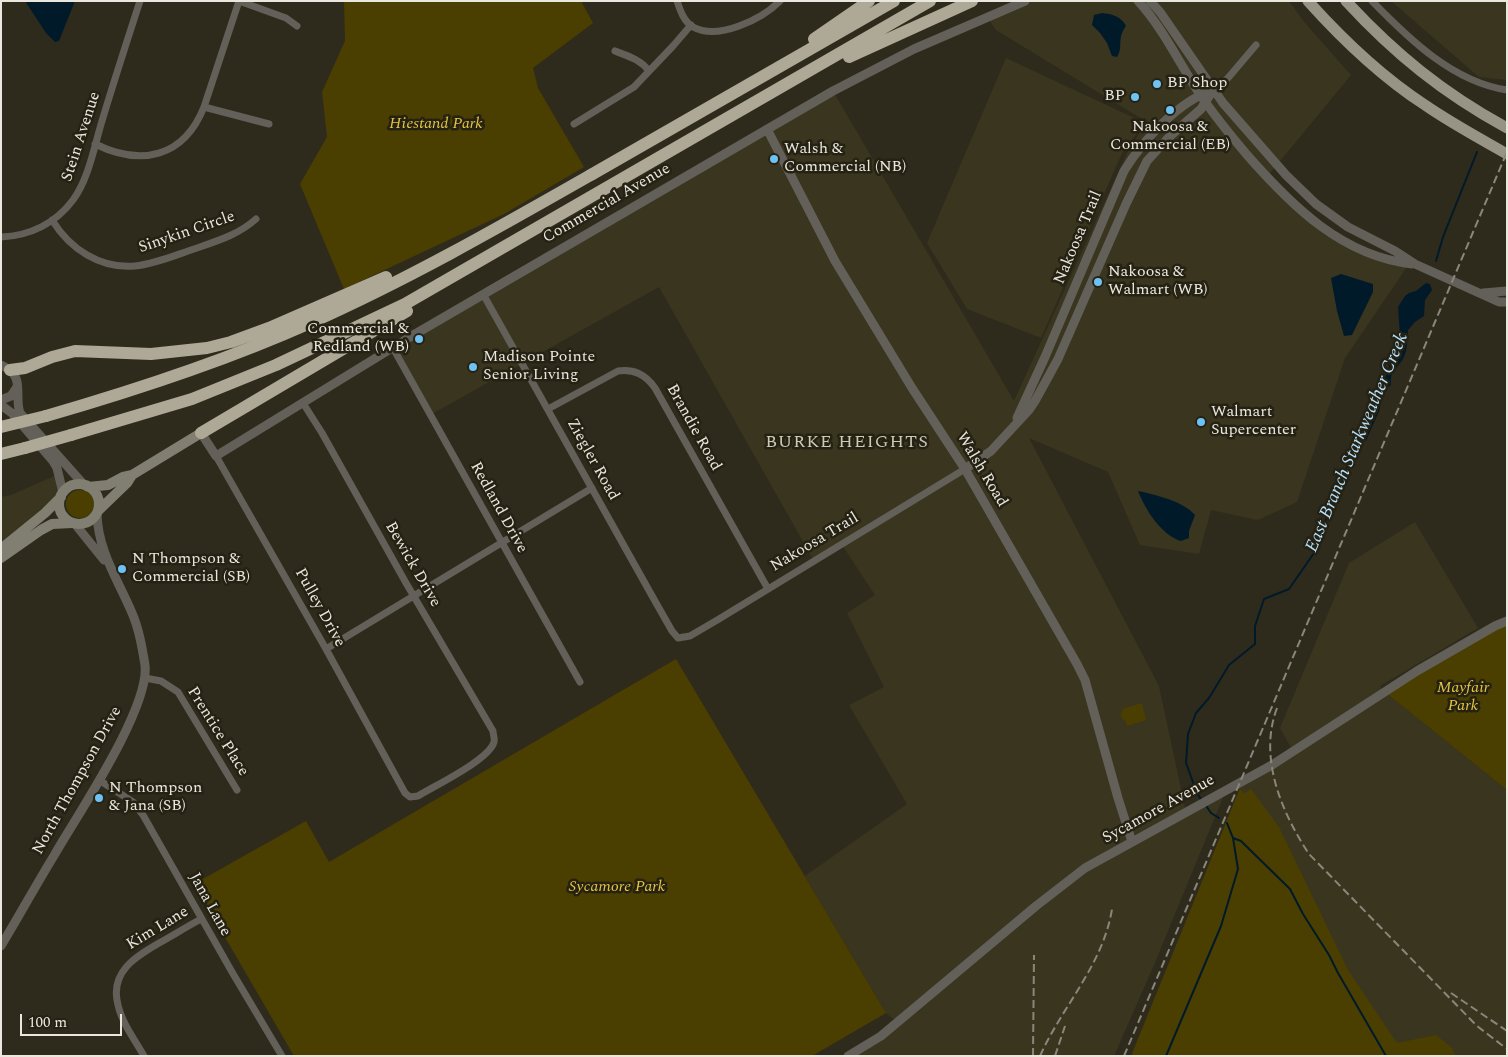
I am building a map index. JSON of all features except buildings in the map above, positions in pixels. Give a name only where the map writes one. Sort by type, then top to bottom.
[{"type":"highway","points":[[727,97],[870,1]]},
{"type":"highway","points":[[1,427],[46,416],[208,365],[259,345],[360,300],[511,220],[894,1]]},
{"type":"highway","points":[[1,454],[192,398],[276,365],[405,304],[930,1]]},
{"type":"highway","points":[[716,126],[857,53],[972,1]]},
{"type":"highway","points":[[4,367],[25,368],[52,356],[75,351],[152,354],[207,348],[231,342],[269,328],[371,284],[511,220]]},
{"type":"highway","points":[[200,434],[417,305],[503,249]]},
{"type":"main road","points":[[1308,1],[1358,51],[1423,104],[1507,154]]},
{"type":"main road","points":[[1346,1],[1393,48],[1427,78],[1507,128]]},
{"type":"main road","points":[[1489,144],[1507,146]]},
{"type":"main road","points":[[1,549],[45,513],[72,486],[108,485],[123,477],[132,475],[200,434]]},
{"type":"main road","points":[[1,558],[52,524],[82,524],[89,522],[127,483],[132,475]]},
{"type":"main road","points":[[87,486],[98,497],[97,512]]},
{"type":"main road","points":[[62,495],[59,503],[62,514],[73,523]]},
{"type":"street","name":"Stein Avenue","points":[[1,237],[29,233],[52,220],[74,198],[87,171],[140,1]]},
{"type":"street","points":[[95,144],[128,156],[148,156],[163,152],[187,136],[198,122],[204,107],[239,1],[286,18],[297,26]]},
{"type":"street","points":[[677,1],[685,20],[690,25],[705,31],[739,27],[772,8],[780,1]]},
{"type":"street","name":"Commercial Avenue","points":[[216,456],[483,294],[888,61],[1025,1]]},
{"type":"street","points":[[1138,1],[1149,14],[1200,94],[1226,130],[1288,200],[1315,223],[1343,241],[1377,256],[1415,264]]},
{"type":"street","points":[[1150,1],[1160,12],[1223,103],[1286,175],[1316,204],[1348,227],[1395,251],[1415,264],[1499,302],[1507,302]]},
{"type":"street","points":[[1372,1],[1423,48],[1462,76],[1475,82],[1507,90]]},
{"type":"street","points":[[574,124],[626,92],[673,46],[690,25]]},
{"type":"street","name":"Nakoosa Trail","points":[[1010,429],[1042,365],[1124,171],[1138,150],[1161,126],[1191,99],[1213,90],[1228,78],[1256,45]]},
{"type":"street","points":[[614,51],[644,64],[649,71]]},
{"type":"street","name":"Nakoosa Trail","points":[[678,638],[690,636],[965,470],[991,451],[1029,410],[1046,382],[1147,161],[1170,137],[1194,117],[1206,103],[1213,90]]},
{"type":"street","points":[[204,107],[269,124]]},
{"type":"street","name":"Walsh Road","points":[[767,130],[835,261],[912,388],[965,470],[1085,680],[1106,760],[1132,842]]},
{"type":"street","name":"Sinykin Circle","points":[[52,220],[60,233],[77,250],[98,262],[135,266],[160,260],[230,236],[245,229],[256,219]]},
{"type":"street","points":[[1482,293],[1507,291]]},
{"type":"street","name":"Ziegler Road","points":[[483,294],[672,631],[678,638]]},
{"type":"street","name":"Redland Drive","points":[[393,348],[580,682]]},
{"type":"street","points":[[4,367],[16,377],[17,402],[20,413],[87,486]]},
{"type":"street","name":"Brandie Road","points":[[548,409],[618,371],[631,370],[647,378],[655,388],[768,589]]},
{"type":"street","points":[[1,400],[11,396],[17,387]]},
{"type":"street","name":"Bewick Drive","points":[[303,402],[492,731],[494,742],[484,755],[466,768],[418,796],[410,797]]},
{"type":"street","points":[[1,404],[13,414],[53,461],[57,468],[62,495]]},
{"type":"street","name":"Pulley Drive","points":[[200,434],[216,456],[326,649],[399,784],[410,797]]},
{"type":"street","points":[[326,649],[592,488]]},
{"type":"street","name":"North Thompson Drive","points":[[1,946],[121,741],[141,697],[145,678],[142,649],[133,615],[109,566],[98,534],[97,512]]},
{"type":"street","name":"North Thompson Drive","points":[[73,523],[109,566]]},
{"type":"street","name":"Sycamore Avenue","points":[[848,1056],[881,1036],[1036,906],[1085,868],[1272,765],[1417,671],[1494,626],[1507,621]]},
{"type":"street","name":"Prentice Place","points":[[145,678],[161,681],[178,692],[237,790]]},
{"type":"street","name":"Jana Lane","points":[[99,780],[120,792],[136,805],[282,1056]]},
{"type":"street","name":"Kim Lane","points":[[144,1056],[120,1013],[116,990],[120,977],[130,962],[202,919]]},
{"type":"shaded area","points":[[1025,1],[1289,1],[1305,23],[1351,75],[1267,177],[1343,241],[1409,264],[1345,358],[1297,502],[1258,520],[1211,510],[1199,554],[1140,545],[1108,472],[1029,438],[1159,686],[1186,812],[1226,790],[1154,965],[1114,1056],[848,1056],[897,1022],[886,1013],[805,876],[907,804],[849,705],[884,687],[847,613],[875,595],[842,545],[814,561],[659,287],[430,415],[393,348],[833,91],[1014,401],[1128,151],[1147,122],[996,30],[987,17]]},
{"type":"shaded area","points":[[1391,1],[1507,1],[1507,80],[1479,77]]},
{"type":"shaded area","points":[[1006,58],[1145,123],[1122,153],[1041,338],[967,309],[927,243]]},
{"type":"shaded area","points":[[59,474],[63,493],[1,549],[1,497],[11,495]]},
{"type":"shaded area","points":[[1415,522],[1478,628],[1380,686],[1386,693],[1507,790],[1507,1056],[1394,1056],[1240,788],[1295,755],[1280,728],[1349,563]]},
{"type":"green space","name":"Hiestand Park","points":[[344,1],[581,1],[593,23],[533,68],[538,88],[584,167],[504,214],[344,289],[300,184],[327,137],[322,92],[345,41]]},
{"type":"green space","points":[[80,490],[90,494],[94,504],[90,514],[80,518],[70,514],[66,504],[70,494]]},
{"type":"green space","name":"Mayfair Park","points":[[1507,625],[1507,790],[1386,693]]},
{"type":"green space","name":"Sycamore Park","points":[[676,659],[886,1013],[812,1056],[294,1056],[194,884],[306,821],[329,862]]},
{"type":"green space","points":[[1142,703],[1146,720],[1127,726],[1120,713],[1123,712],[1122,709]]},
{"type":"green space","points":[[1240,788],[1244,794],[1251,789],[1279,827],[1348,970],[1397,1043],[1436,1035],[1452,1048],[1455,1056],[1131,1056]]},
{"type":"water","points":[[25,1],[75,1],[59,41],[55,42],[46,33]]},
{"type":"water","points":[[1102,13],[1116,16],[1126,26],[1121,35],[1120,49],[1117,57],[1112,56],[1107,43],[1092,25],[1094,15]]},
{"type":"water","points":[[1341,274],[1373,284],[1373,292],[1352,335],[1344,336],[1331,278]]},
{"type":"water","points":[[1426,283],[1430,284],[1432,290],[1425,300],[1424,316],[1408,330],[1405,355],[1393,373],[1391,385],[1382,392],[1379,400],[1380,409],[1366,441],[1363,433],[1400,336],[1398,307],[1405,296],[1416,291]]},
{"type":"water","points":[[1138,491],[1169,499],[1190,510],[1195,515],[1189,531],[1189,538],[1181,541],[1160,527],[1149,513]]},
{"type":"waterway","name":"East Branch Starkweather Creek","points":[[1436,261],[1443,237],[1477,152]]},
{"type":"waterway","name":"East Branch Starkweather Creek","points":[[1367,424],[1374,407]]},
{"type":"waterway","name":"East Branch Starkweather Creek","points":[[1202,801],[1197,793],[1186,763],[1188,734],[1196,713],[1209,698],[1229,665],[1255,644],[1255,626],[1264,599],[1289,589],[1314,553],[1335,494],[1363,433]]},
{"type":"waterway","name":"East Branch Starkweather Creek","points":[[1205,804],[1211,813],[1219,818]]},
{"type":"waterway","points":[[1166,1056],[1221,926],[1238,869],[1233,838],[1227,823]]},
{"type":"waterway","points":[[1233,838],[1241,841],[1290,889],[1386,1056]]},
{"type":"railway","points":[[1124,1056],[1507,152]]},
{"type":"railway","points":[[1277,708],[1270,746],[1276,784],[1290,821],[1309,854],[1477,1026],[1507,1049]]},
{"type":"railway","points":[[1040,1056],[1049,1037],[1091,967],[1107,929],[1112,909]]},
{"type":"railway","points":[[1033,1056],[1034,955]]},
{"type":"railway","points":[[1451,993],[1507,1031]]},
{"type":"railway","points":[[1055,1056],[1065,1026]]},
{"type":"place","name":"BP Shop","points":[[1157,84]]},
{"type":"place","name":"BP","points":[[1135,97]]},
{"type":"place","name":"Nakoosa & Commercial (EB)","points":[[1170,110]]},
{"type":"place","name":"Walsh & Commercial (NB)","points":[[774,159]]},
{"type":"place","name":"Nakoosa & Walmart (WB)","points":[[1098,282]]},
{"type":"place","name":"Commercial & Redland (WB)","points":[[419,339]]},
{"type":"place","name":"Madison Pointe Senior Living","points":[[473,367]]},
{"type":"place","name":"Walmart Supercenter","points":[[1201,422]]},
{"type":"place","name":"N Thompson & Commercial (SB)","points":[[122,569]]},
{"type":"place","name":"N Thompson & Jana (SB)","points":[[99,798]]},
{"type":"district","name":"BURKE HEIGHTS","points":[[847,443]]}]
